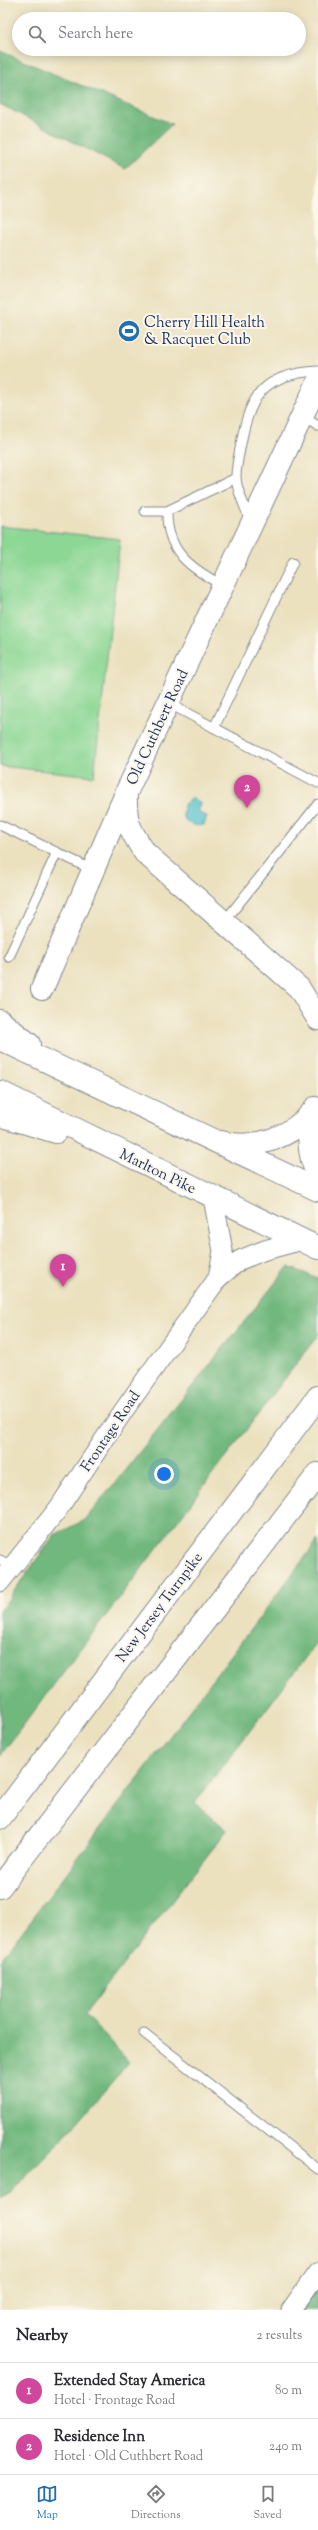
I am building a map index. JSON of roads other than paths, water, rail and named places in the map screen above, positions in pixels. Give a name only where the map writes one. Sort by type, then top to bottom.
[{"type":"main road","name":"Old Cuthbert Road","points":[[318,382],[310,421],[251,524],[222,585],[126,793],[125,814],[129,829],[145,853],[299,988],[318,1019]]},
{"type":"main road","points":[[42,989],[126,793]]},
{"type":"main road","points":[[0,1021],[58,1067]]},
{"type":"main road","points":[[0,1039],[318,1190]]},
{"type":"main road","name":"Marlton Pike","points":[[0,1092],[213,1198],[310,1244]]},
{"type":"main road","points":[[211,1139],[241,1145],[264,1142],[292,1130],[316,1104]]},
{"type":"main road","points":[[316,1104],[309,1140],[312,1160],[318,1175]]},
{"type":"main road","points":[[0,1115],[116,1150]]},
{"type":"main road","name":"New Jersey Turnpike","points":[[0,1818],[318,1396]]},
{"type":"main road","points":[[0,1888],[318,1474]]},
{"type":"street","name":"Frontage Road","points":[[213,1198],[223,1251],[218,1278]]},
{"type":"street","name":"Frontage Road","points":[[0,1582],[6,1563],[58,1509],[124,1410],[218,1278],[240,1260],[265,1250],[310,1244]]},
{"type":"street","points":[[291,2310],[318,2272]]},
{"type":"lane","points":[[251,524],[236,478],[244,424],[248,409],[266,386],[280,378],[297,372],[318,371]]},
{"type":"lane","points":[[145,510],[167,511],[236,478]]},
{"type":"lane","points":[[167,511],[167,525],[179,555],[208,578],[222,585]]},
{"type":"lane","points":[[214,728],[293,562]]},
{"type":"lane","points":[[168,703],[318,783]]},
{"type":"lane","points":[[224,922],[318,804]]},
{"type":"lane","points":[[0,824],[93,870]]},
{"type":"lane","points":[[9,957],[57,852]]},
{"type":"lane","points":[[144,2033],[318,2169]]},
{"type":"water","points":[[193,798],[200,803],[199,813],[207,816],[204,825],[192,825],[183,816],[184,804]]},
{"type":"place","name":"Cherry Hill Health & Racquet Club","points":[[129,331]]},
{"type":"place","name":"Residence Inn","points":[[247,808]]},
{"type":"place","name":"Extended Stay America","points":[[63,1287]]}]
